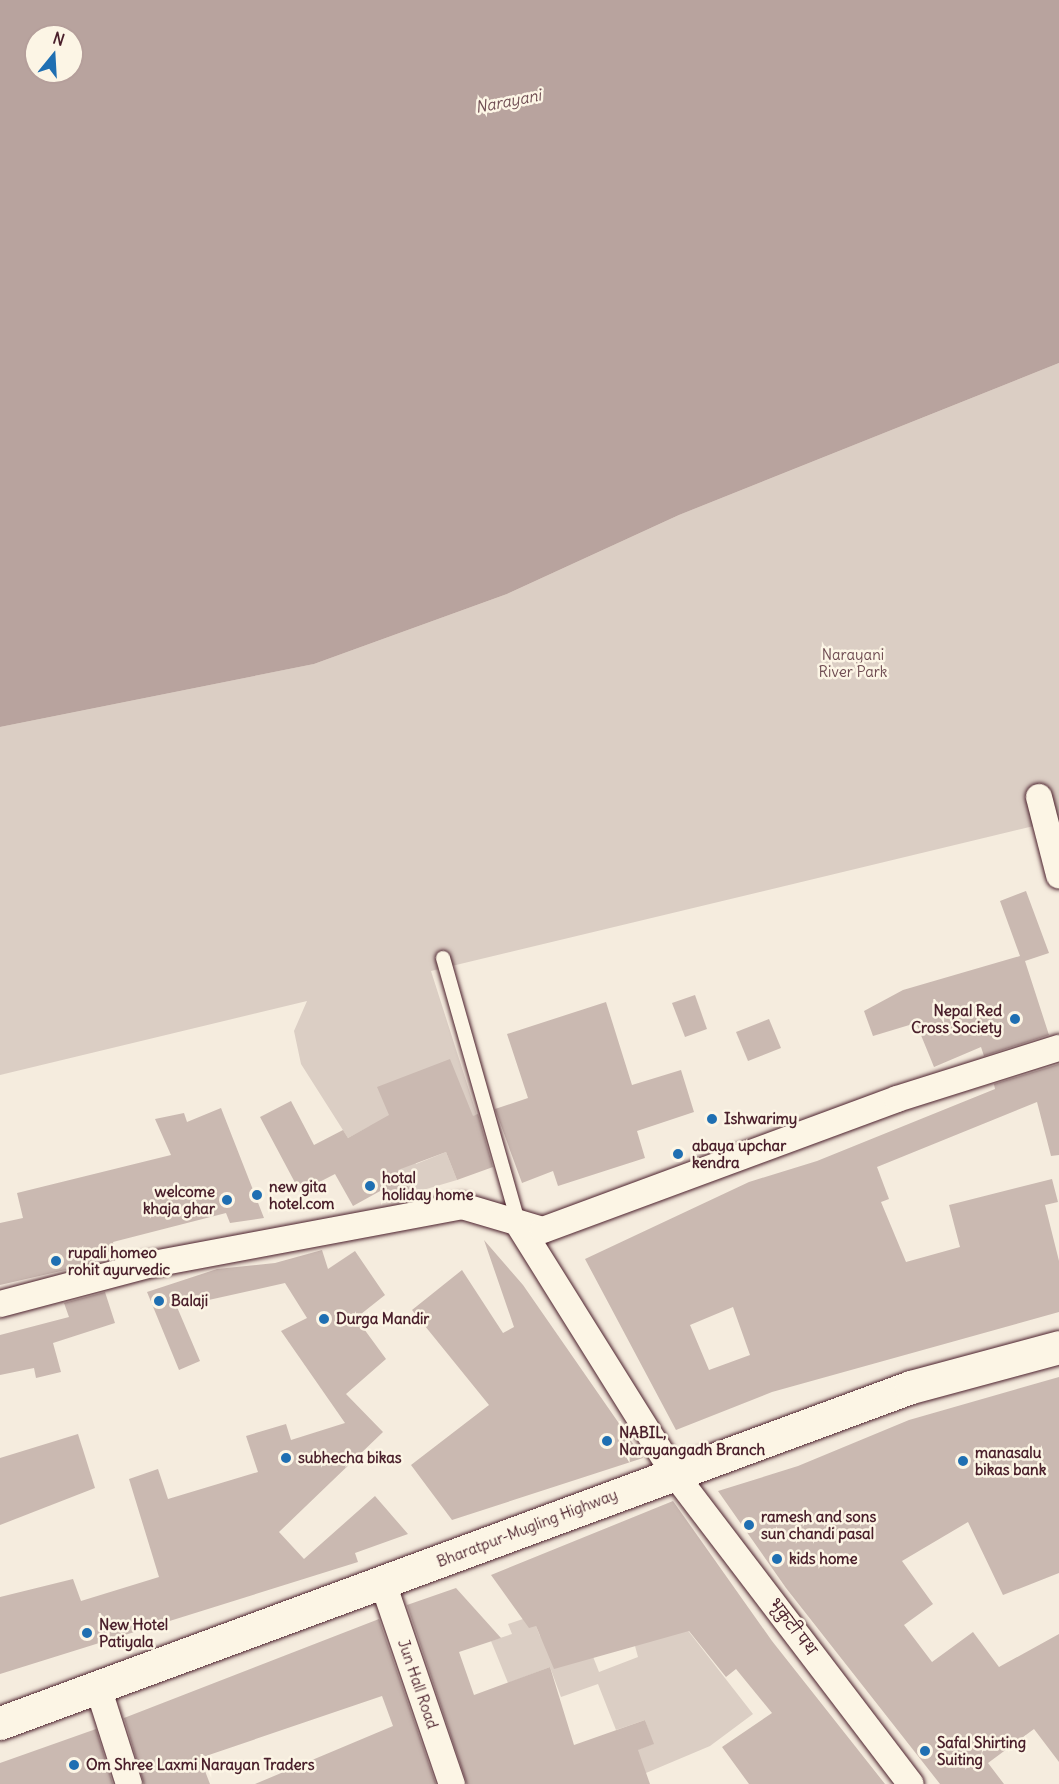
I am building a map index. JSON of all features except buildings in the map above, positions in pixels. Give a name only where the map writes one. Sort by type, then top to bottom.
[{"type":"main road","name":"Bharatpur-Mugling Highway","points":[[0,1723],[383,1583],[674,1472],[911,1387],[1059,1347]]},
{"type":"street","points":[[1040,797],[1059,875]]},
{"type":"street","points":[[0,1304],[148,1265],[462,1206],[520,1227],[543,1230],[897,1099],[1059,1048]]},
{"type":"street","name":"भृकुटी पथ","points":[[520,1227],[674,1472],[910,1784]]},
{"type":"street","name":"Jun Hall Road","points":[[383,1583],[452,1784]]},
{"type":"street","points":[[98,1687],[129,1784]]},
{"type":"lane","points":[[443,958],[520,1227]]},
{"type":"green space","name":"Narayani River Park","points":[[1059,363],[1059,820],[431,971],[477,1115],[407,1141],[416,1164],[446,1152],[457,1180],[423,1190],[412,1192],[370,1126],[348,1138],[301,1064],[294,1031],[307,1001],[0,1075],[0,727],[314,664],[507,594],[679,515]]},
{"type":"green space","points":[[532,1616],[540,1636],[592,1654],[599,1672],[638,1657],[635,1646],[679,1619],[753,1714],[710,1746],[646,1773],[585,1769],[653,1744],[645,1720],[616,1730],[598,1684],[561,1697],[550,1667],[508,1683],[491,1641],[512,1634],[508,1624]]},
{"type":"water","name":"Narayani","points":[[0,0],[1059,0],[1059,363],[679,515],[507,594],[314,664],[0,727]]},
{"type":"place","name":"Nepal Red Cross Society","points":[[1015,1019]]},
{"type":"place","name":"Ishwarimy","points":[[712,1119]]},
{"type":"place","name":"abaya upchar kendra","points":[[678,1154]]},
{"type":"place","name":"hotal holiday home","points":[[370,1186]]},
{"type":"place","name":"new gita hotel.com","points":[[257,1195]]},
{"type":"place","name":"welcome khaja ghar","points":[[227,1200]]},
{"type":"place","name":"rupali homeo rohit ayurvedic","points":[[56,1261]]},
{"type":"place","name":"Balaji","points":[[159,1301]]},
{"type":"place","name":"Durga Mandir","points":[[324,1319]]},
{"type":"place","name":"NABIL, Narayangadh Branch","points":[[607,1441]]},
{"type":"place","name":"subhecha bikas","points":[[286,1458]]},
{"type":"place","name":"manasalu bikas bank","points":[[963,1461]]},
{"type":"place","name":"ramesh and sons sun chandi pasal","points":[[749,1525]]},
{"type":"place","name":"kids home","points":[[777,1559]]},
{"type":"place","name":"New Hotel Patiyala","points":[[87,1633]]},
{"type":"place","name":"Safal Shirting Suiting","points":[[925,1751]]},
{"type":"place","name":"Om Shree Laxmi Narayan Traders","points":[[74,1765]]}]
